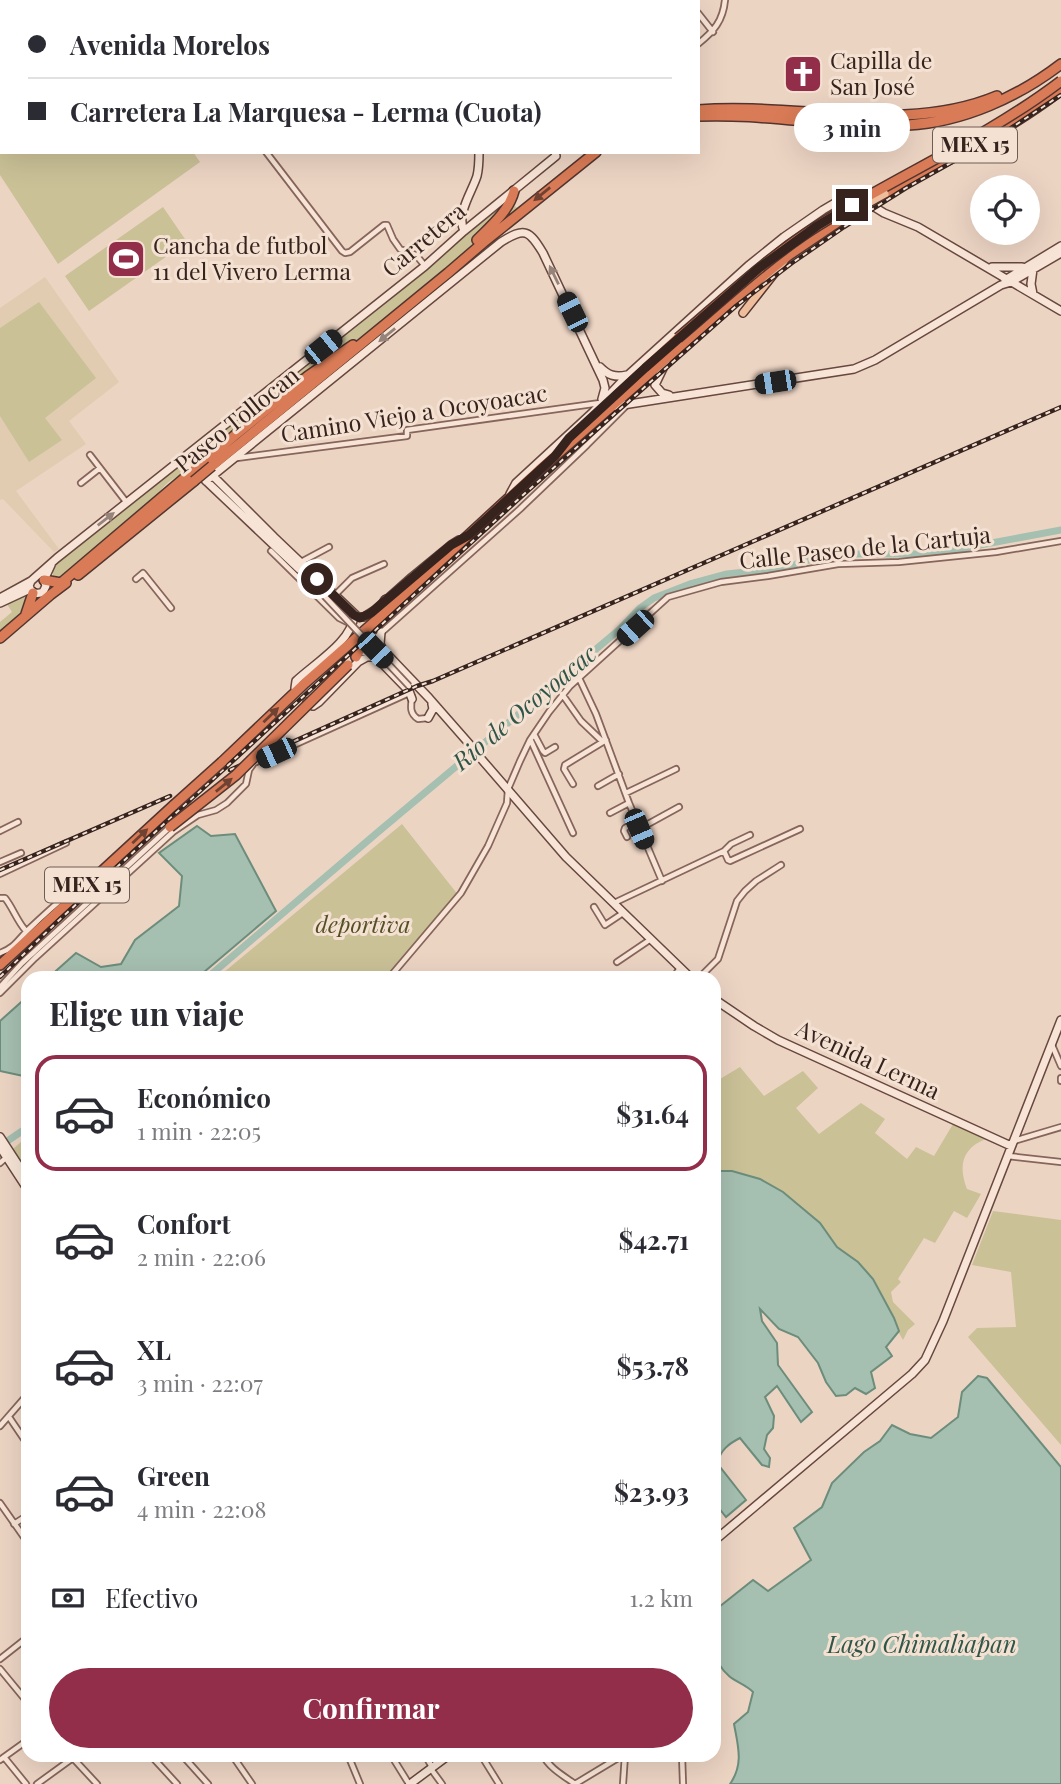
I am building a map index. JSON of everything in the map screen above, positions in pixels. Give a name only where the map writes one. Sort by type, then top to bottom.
[{"type":"highway","name":"MEX 15","points":[[700,110],[915,114],[959,109],[1008,91],[1038,75],[1061,57]]},
{"type":"highway","points":[[700,116],[881,126],[910,125],[951,118],[984,108],[1034,83],[1061,64]]},
{"type":"highway","points":[[555,456],[569,438],[653,360],[788,246],[852,205],[996,125],[1061,81]]},
{"type":"highway","name":"MEX 15","points":[[885,194],[989,137],[1061,90]]},
{"type":"highway","name":"Paseo Tollocan","points":[[0,638],[24,619],[43,585],[79,575],[594,154]]},
{"type":"highway","points":[[448,273],[505,210],[512,201],[514,191]]},
{"type":"highway","name":"MEX 15","points":[[0,965],[305,683],[610,407],[789,255],[851,213]]},
{"type":"highway","points":[[24,619],[43,585],[106,543],[308,376],[341,352],[373,334]]},
{"type":"highway","points":[[368,627],[386,600]]},
{"type":"highway","points":[[170,827],[236,775],[359,654],[366,635],[380,617]]},
{"type":"main road","points":[[464,231],[461,224],[466,200],[477,177],[479,154]]},
{"type":"main road","name":"Carretera","points":[[43,585],[53,562],[425,266],[556,154]]},
{"type":"main road","name":"MEX 15","points":[[851,213],[885,194]]},
{"type":"main road","points":[[507,500],[516,483],[593,412],[628,375],[748,266],[784,237],[845,197],[863,200],[884,213],[918,227],[989,267],[1006,282],[1061,311]]},
{"type":"main road","points":[[209,478],[233,459],[248,452],[493,249],[519,232],[530,234],[543,253],[594,359],[605,388],[600,403]]},
{"type":"main road","points":[[989,267],[1030,268],[1061,246]]},
{"type":"main road","points":[[610,407],[854,369],[1061,253]]},
{"type":"main road","points":[[743,313],[789,255]]},
{"type":"main road","points":[[1030,268],[1033,294]]},
{"type":"main road","points":[[668,357],[655,386],[662,393],[677,396]]},
{"type":"main road","points":[[594,359],[611,376],[628,375]]},
{"type":"main road","points":[[222,428],[221,433],[224,436],[234,436]]},
{"type":"main road","points":[[190,453],[198,467],[291,553],[299,567]]},
{"type":"main road","points":[[183,459],[198,467]]},
{"type":"main road","points":[[216,484],[299,567],[334,595],[354,617],[364,617],[451,545],[469,535]]},
{"type":"main road","points":[[0,603],[43,585],[53,562]]},
{"type":"main road","points":[[0,598],[43,585]]},
{"type":"main road","points":[[295,688],[296,681],[347,636],[354,617]]},
{"type":"main road","points":[[381,632],[380,644],[383,650],[475,750],[566,857],[683,971]]},
{"type":"main road","points":[[359,654],[371,653],[411,692],[428,698],[433,709],[428,718]]},
{"type":"main road","points":[[307,702],[313,706],[358,662],[367,657],[376,657]]},
{"type":"main road","points":[[428,718],[436,714],[443,715]]},
{"type":"main road","name":"Avenida Lerma","points":[[721,1003],[762,1027],[778,1040],[1012,1144]]},
{"type":"main road","points":[[721,1535],[912,1374],[925,1360],[943,1321],[1061,1020]]},
{"type":"main road","points":[[2,1144],[3,1160],[21,1182]]},
{"type":"main road","points":[[2,1144],[21,1170]]},
{"type":"main road","points":[[410,1784],[439,1762]]},
{"type":"street","points":[[700,42],[713,32],[722,18],[725,0]]},
{"type":"street","points":[[700,16],[713,32]]},
{"type":"street","points":[[268,154],[342,251],[350,251],[387,225],[400,248],[416,255],[425,266]]},
{"type":"street","name":"Camino Viejo a Ocoyoacac","points":[[248,452],[285,452],[407,436],[407,430],[600,403]]},
{"type":"street","points":[[359,654],[520,509],[627,405]]},
{"type":"street","points":[[90,455],[127,503]]},
{"type":"street","points":[[81,483],[100,468]]},
{"type":"street","name":"Calle Paseo de la Cartuja","points":[[579,678],[673,594],[721,582],[838,564],[899,562],[996,552],[1061,541]]},
{"type":"street","points":[[329,547],[299,567],[411,692],[411,709],[415,717],[423,720],[428,718]]},
{"type":"street","points":[[271,551],[339,618],[347,622],[354,617]]},
{"type":"street","points":[[334,595],[352,578],[384,565]]},
{"type":"street","points":[[136,579],[143,573],[171,608]]},
{"type":"street","points":[[396,971],[471,879],[507,803],[508,789],[532,737],[562,694],[579,678],[596,714],[636,822],[662,881]]},
{"type":"street","points":[[22,971],[173,832],[204,812],[216,810],[236,796],[246,784],[249,770],[254,763],[411,692]]},
{"type":"street","points":[[562,694],[581,721],[605,742]]},
{"type":"street","points":[[532,737],[545,752],[555,747]]},
{"type":"street","points":[[532,737],[573,834]]},
{"type":"street","points":[[573,784],[564,769],[565,765],[605,742]]},
{"type":"street","points":[[626,793],[676,769]]},
{"type":"street","points":[[598,786],[619,774]]},
{"type":"street","points":[[610,813],[629,803]]},
{"type":"street","points":[[639,829],[679,807]]},
{"type":"street","points":[[0,831],[18,822]]},
{"type":"street","points":[[627,837],[625,828],[636,822]]},
{"type":"street","points":[[0,987],[22,963],[170,827]]},
{"type":"street","points":[[723,851],[730,861],[800,829]]},
{"type":"street","points":[[613,904],[723,851],[750,835]]},
{"type":"street","points":[[0,874],[66,844]]},
{"type":"street","points":[[0,862],[21,853]]},
{"type":"street","points":[[706,971],[718,960],[737,901],[756,881],[781,865]]},
{"type":"street","points":[[0,953],[12,948],[26,931],[76,886],[105,868]]},
{"type":"street","points":[[0,898],[8,901],[26,931]]},
{"type":"street","points":[[594,907],[605,925],[623,913]]},
{"type":"street","points":[[617,962],[652,939]]},
{"type":"street","points":[[0,993],[21,972]]},
{"type":"street","points":[[1052,1044],[1061,1066]]},
{"type":"street","points":[[1012,1144],[1061,1127]]},
{"type":"street","points":[[1007,1156],[1061,1162]]},
{"type":"street","points":[[0,1426],[21,1402]]},
{"type":"street","points":[[9,1417],[21,1435]]},
{"type":"street","points":[[0,1503],[21,1534]]},
{"type":"street","points":[[14,1524],[21,1520]]},
{"type":"street","points":[[0,1659],[21,1642]]},
{"type":"street","points":[[0,1669],[21,1694]]},
{"type":"street","points":[[21,1745],[1,1758],[26,1784]]},
{"type":"street","points":[[37,1784],[65,1762]]},
{"type":"street","points":[[78,1762],[97,1784]]},
{"type":"street","points":[[157,1762],[177,1784]]},
{"type":"street","points":[[188,1762],[208,1784]]},
{"type":"street","points":[[351,1762],[360,1784]]},
{"type":"street","points":[[396,1762],[410,1784]]},
{"type":"street","points":[[428,1762],[442,1784]]},
{"type":"street","points":[[485,1762],[499,1784]]},
{"type":"street","points":[[546,1762],[575,1784],[612,1762]]},
{"type":"street","points":[[623,1784],[624,1762]]},
{"type":"street","points":[[682,1762],[683,1784]]},
{"type":"street","points":[[238,1763],[252,1784]]},
{"type":"street","points":[[198,1784],[203,1778]]},
{"type":"shaded area","points":[[45,277],[119,382],[69,421],[86,444],[16,491],[59,549],[54,552],[3,499],[0,500],[0,308]]},
{"type":"green space","points":[[0,154],[194,154],[200,162],[58,264],[0,175]]},
{"type":"green space","points":[[506,203],[513,204],[517,208],[516,212],[456,264],[203,459],[197,453]]},
{"type":"green space","name":"Cancha de futbol 11 del Vivero Lerma","points":[[163,207],[187,242],[89,311],[65,276]]},
{"type":"green space","points":[[39,302],[96,378],[45,418],[62,440],[29,462],[0,416],[0,328]]},
{"type":"green space","points":[[184,459],[195,470],[170,481],[63,579],[53,580],[53,562]]},
{"type":"green space","points":[[23,594],[30,598],[27,610],[0,632],[0,622],[12,612],[7,604]]},
{"type":"green space","name":"deportiva","points":[[402,824],[459,896],[394,971],[225,971]]},
{"type":"green space","points":[[740,1067],[764,1096],[803,1071],[818,1088],[796,1108],[819,1134],[861,1103],[885,1119],[875,1133],[907,1159],[916,1147],[934,1156],[953,1124],[986,1139],[972,1147],[964,1159],[963,1173],[967,1189],[981,1194],[967,1218],[954,1211],[935,1243],[924,1238],[898,1279],[901,1282],[891,1292],[893,1302],[915,1324],[903,1340],[858,1262],[837,1247],[820,1223],[783,1192],[732,1171],[721,1171],[721,1078]]},
{"type":"green space","points":[[21,1142],[21,1174],[7,1154]]},
{"type":"green space","points":[[993,1211],[1061,1220],[1061,1445],[968,1337],[977,1328],[1016,1327],[1011,1272],[972,1265]]},
{"type":"water","points":[[197,826],[211,836],[235,834],[276,911],[205,971],[56,971],[76,953],[101,967],[121,964],[135,940],[179,906],[182,876],[159,853]]},
{"type":"water","points":[[21,1002],[21,1076],[0,1071],[0,1021]]},
{"type":"water","points":[[721,1171],[732,1171],[760,1179],[783,1192],[820,1223],[837,1247],[858,1262],[873,1279],[899,1331],[886,1347],[892,1356],[871,1372],[875,1388],[866,1394],[855,1388],[846,1395],[836,1396],[818,1363],[798,1337],[779,1329],[760,1309],[762,1321],[777,1343],[778,1365],[812,1412],[801,1422],[777,1386],[765,1397],[774,1416],[773,1428],[767,1435],[764,1449],[770,1458],[769,1467],[762,1465],[740,1438],[721,1454]]},
{"type":"water","name":"Lago Chimaliapan","points":[[978,1376],[987,1378],[1061,1467],[1061,1784],[730,1784],[738,1762],[734,1724],[748,1712],[753,1692],[729,1676],[721,1666],[721,1605],[753,1580],[768,1591],[811,1560],[794,1528],[822,1507],[832,1483],[864,1452],[880,1441],[892,1425],[910,1434],[931,1438],[958,1417],[962,1392]]},
{"type":"water","points":[[721,1468],[746,1500],[726,1517],[721,1511]]},
{"type":"waterway","name":"Rio de Ocoyoacac","points":[[215,971],[654,598],[727,574],[783,568],[819,557],[932,554],[1061,530]]},
{"type":"waterway","name":"Rio de Ocoyoacac","points":[[0,1146],[21,1132]]},
{"type":"railway","points":[[0,977],[523,495],[736,306],[844,227],[906,188],[1002,134],[1061,95]]},
{"type":"railway","points":[[230,770],[417,686],[1061,407]]},
{"type":"railway","points":[[0,870],[170,796]]},
{"type":"place","name":"Capilla de San José","points":[[803,74]]},
{"type":"place","name":"Cancha de futbol 11 del Vivero Lerma","points":[[126,259]]},
{"type":"route","points":[[317,579],[354,615],[360,618],[371,613],[451,545],[469,535],[645,368],[759,268],[817,226],[852,205]]}]
